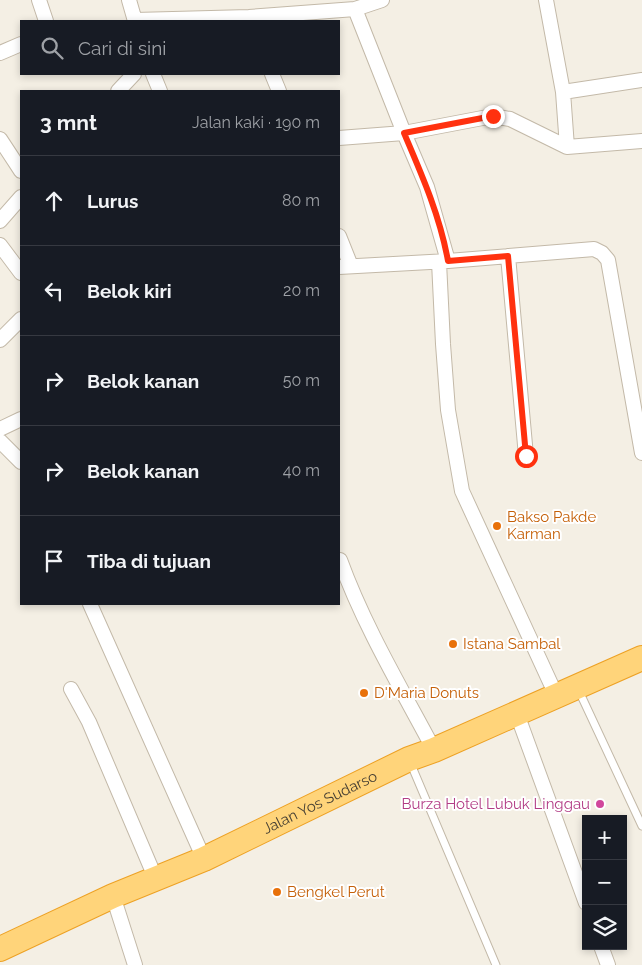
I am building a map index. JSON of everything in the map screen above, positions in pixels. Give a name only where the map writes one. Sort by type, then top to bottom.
[{"type":"highway","name":"Jalan Yos Sudarso","points":[[0,950],[113,896],[204,859],[409,760],[642,658]]},
{"type":"street","points":[[39,0],[46,20]]},
{"type":"street","points":[[129,0],[135,20]]},
{"type":"street","points":[[192,20],[250,19],[355,9],[382,0]]},
{"type":"street","points":[[546,0],[563,92],[567,147]]},
{"type":"street","points":[[355,9],[427,186],[445,246],[442,344],[448,410],[462,491],[566,691]]},
{"type":"street","points":[[0,53],[20,44]]},
{"type":"street","points":[[119,90],[133,75]]},
{"type":"street","points":[[153,75],[160,90]]},
{"type":"street","points":[[272,75],[279,90]]},
{"type":"street","points":[[563,92],[642,80]]},
{"type":"street","points":[[340,138],[404,133],[493,116],[502,116],[567,147],[642,141]]},
{"type":"street","points":[[0,139],[20,170]]},
{"type":"street","points":[[0,221],[20,198]]},
{"type":"street","points":[[340,241],[345,266],[444,261],[594,249],[602,253],[608,260],[642,454]]},
{"type":"street","points":[[0,245],[20,272]]},
{"type":"street","points":[[508,256],[526,456]]},
{"type":"street","points":[[0,340],[20,320]]},
{"type":"street","points":[[0,428],[20,420]]},
{"type":"street","points":[[0,440],[20,461]]},
{"type":"street","points":[[340,560],[360,610],[434,750]]},
{"type":"street","points":[[90,605],[204,859]]},
{"type":"street","points":[[71,689],[89,722],[156,878]]},
{"type":"street","points":[[517,714],[582,892]]},
{"type":"street","points":[[113,896],[135,965]]},
{"type":"street","points":[[602,950],[608,965]]},
{"type":"lane","points":[[566,691],[642,826]]},
{"type":"lane","points":[[409,760],[496,965]]},
{"type":"place","name":"Bakso Pakde Karman","points":[[497,526]]},
{"type":"place","name":"Istana Sambal","points":[[453,644]]},
{"type":"place","name":"D'Maria Donuts","points":[[364,693]]},
{"type":"place","name":"Burza Hotel Lubuk Linggau","points":[[600,804]]},
{"type":"place","name":"Bengkel Perut","points":[[277,892]]},
{"type":"route","points":[[493,116],[404,133],[436,212],[448,261],[508,256],[526,456]]}]
